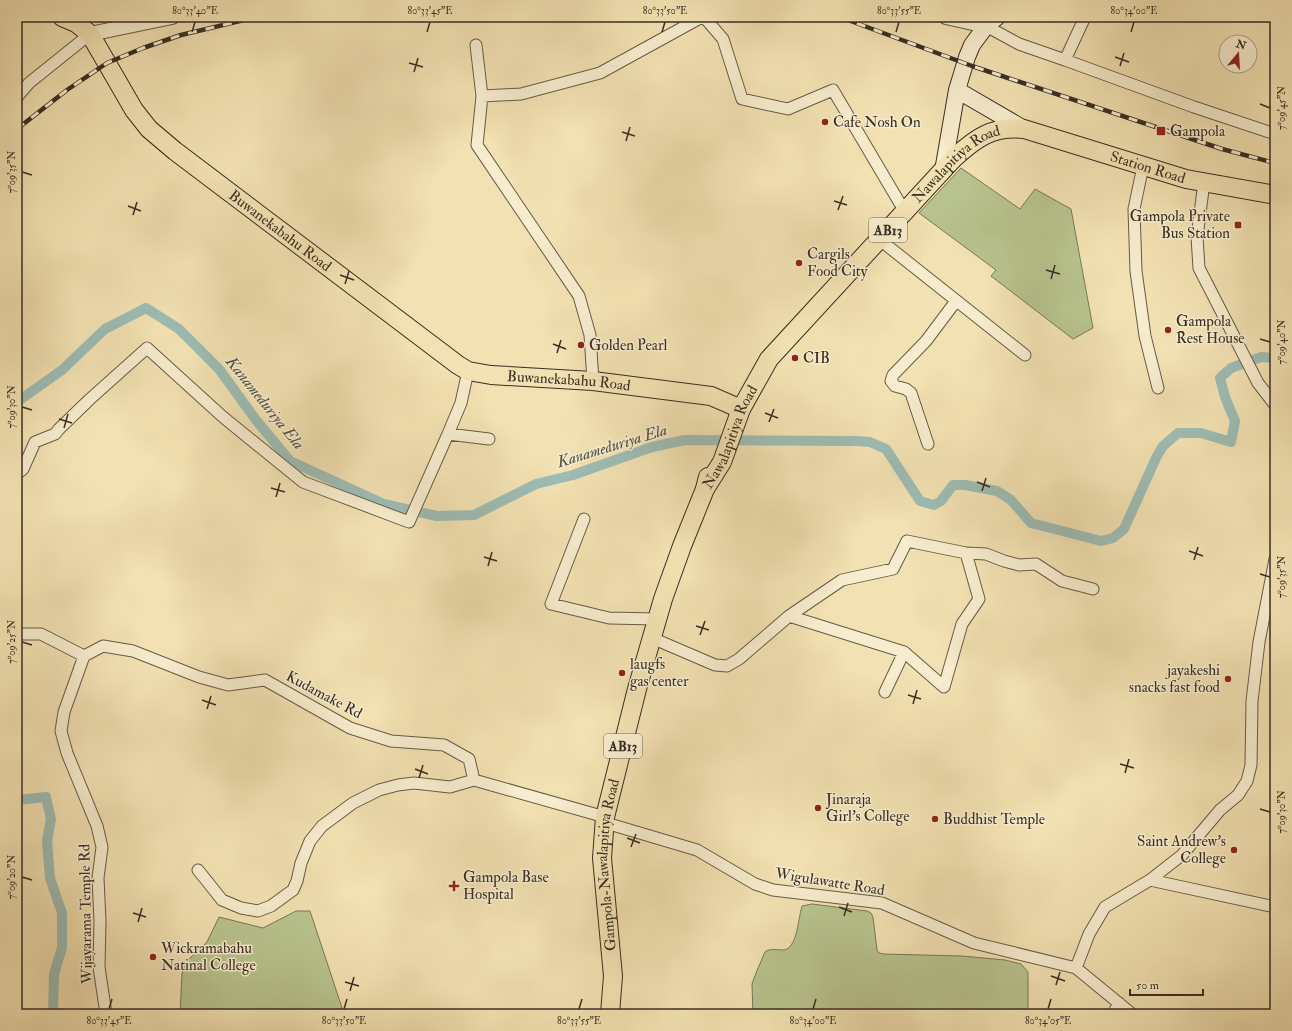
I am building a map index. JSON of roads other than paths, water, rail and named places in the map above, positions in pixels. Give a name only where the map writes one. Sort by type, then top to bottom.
[{"type":"main road","name":"Buwanekabahu Road","points":[[62,17],[76,23],[90,34],[134,110],[149,128],[175,151],[458,365],[468,371],[491,375],[593,381],[711,396],[724,392],[736,408]]},
{"type":"main road","points":[[943,171],[957,90],[964,63],[972,45],[992,22]]},
{"type":"main road","points":[[957,90],[1024,129]]},
{"type":"main road","name":"Nawalapitiya Road","points":[[705,489],[752,370],[769,359],[954,158],[979,137],[988,133],[1005,129],[1024,129]]},
{"type":"main road","name":"Station Road","points":[[1024,129],[1186,179],[1275,195]]},
{"type":"main road","name":"Gampola-Nawalapitiya Road","points":[[610,1014],[612,976],[602,858],[606,820],[637,689],[657,619],[682,546],[705,489]]},
{"type":"street","points":[[17,97],[29,83],[90,34],[172,17]]},
{"type":"street","points":[[482,96],[521,94],[600,73],[703,17],[723,39],[742,99],[788,109],[833,90],[905,212]]},
{"type":"street","points":[[946,17],[992,22],[1019,44],[1194,107],[1275,134]]},
{"type":"street","points":[[1064,60],[1085,17]]},
{"type":"street","points":[[476,45],[482,96],[477,145],[579,296],[590,335],[593,381]]},
{"type":"street","points":[[1143,166],[1134,209],[1136,271],[1145,336],[1158,388]]},
{"type":"street","points":[[1204,182],[1197,237],[1199,268],[1256,379],[1275,406]]},
{"type":"street","points":[[880,240],[1024,355]]},
{"type":"street","points":[[928,444],[912,393],[906,389],[895,386],[892,381],[893,376],[926,341],[956,301]]},
{"type":"street","points":[[17,474],[23,469],[35,442],[55,434],[90,399],[147,348],[222,417],[303,482],[408,522],[461,403],[468,371]]},
{"type":"street","points":[[448,434],[489,439]]},
{"type":"street","points":[[584,519],[551,604],[609,618],[657,619]]},
{"type":"street","points":[[652,638],[715,665],[727,666],[739,659],[789,616],[842,580],[893,569],[907,541],[966,553],[986,554],[1019,565],[1036,564],[1062,581],[1093,589]]},
{"type":"street","points":[[789,616],[904,652],[944,687],[962,624],[979,599],[966,553]]},
{"type":"street","points":[[1076,968],[1089,934],[1105,907],[1150,880],[1182,855],[1220,810],[1238,795],[1247,781],[1251,764],[1252,702],[1259,642],[1275,559]]},
{"type":"street","points":[[17,634],[41,634],[84,656]]},
{"type":"street","name":"Kudamake Rd","points":[[84,656],[103,646],[133,651],[199,677],[228,685],[265,680],[350,728],[391,741],[444,745],[469,759],[474,780]]},
{"type":"street","points":[[884,692],[904,652]]},
{"type":"street","name":"Wijayarama Temple Rd","points":[[84,656],[64,712],[61,731],[67,753],[97,826],[102,847],[98,878],[100,920],[99,967],[106,1014]]},
{"type":"street","points":[[198,870],[222,900],[241,908],[258,911],[271,906],[293,890],[298,881],[301,863],[310,841],[322,826],[353,803],[379,790],[414,783],[450,787],[474,780],[606,820]]},
{"type":"street","name":"Wigulawatte Road","points":[[606,820],[697,850],[756,884],[773,890],[882,903],[974,943],[1076,968],[1132,1014]]},
{"type":"street","points":[[1150,880],[1275,907]]},
{"type":"street","points":[[1113,1014],[1119,1003]]},
{"type":"waterway","name":"Kanameduriya Ela","points":[[17,402],[62,370],[105,329],[146,308],[179,329],[219,369],[256,420],[290,461],[384,504],[437,516],[474,515],[536,484],[573,475],[652,447],[685,440],[857,441],[870,442],[886,449],[920,501],[934,505],[941,501],[953,485],[965,485],[997,491],[1011,500],[1031,523],[1101,541],[1113,538],[1124,529],[1156,458],[1163,446],[1178,433],[1201,433],[1231,442],[1235,421],[1225,397],[1220,378],[1231,368],[1261,357],[1275,358]]},
{"type":"waterway","name":"Kanameduriya Ela","points":[[17,800],[46,797],[51,819],[47,841],[50,878],[62,913],[62,948],[54,974],[53,1014]]},
{"type":"railway","points":[[17,129],[67,90],[107,63],[143,48],[181,35],[257,17]]},
{"type":"railway","points":[[840,17],[972,66],[1222,149],[1275,163]]},
{"type":"place","name":"Cafe Nosh On","points":[[825,122]]},
{"type":"place","name":"Gampola","points":[[1161,131]]},
{"type":"place","name":"Gampola Private Bus Station","points":[[1238,225]]},
{"type":"place","name":"Cargils Food City","points":[[799,263]]},
{"type":"place","name":"Gampola Rest House","points":[[1168,330]]},
{"type":"place","name":"Golden Pearl","points":[[581,345]]},
{"type":"place","name":"CIB","points":[[795,358]]},
{"type":"place","name":"laugfs gas center","points":[[622,673]]},
{"type":"place","name":"jayakeshi snacks fast food","points":[[1228,679]]},
{"type":"place","name":"Jinaraja Girl's College","points":[[818,808]]},
{"type":"place","name":"Buddhist Temple","points":[[935,819]]},
{"type":"place","name":"Saint Andrew's College","points":[[1234,850]]},
{"type":"place","name":"Gampola Base Hospital","points":[[454,886]]},
{"type":"place","name":"Wickramabahu Natinal College","points":[[153,957]]}]
